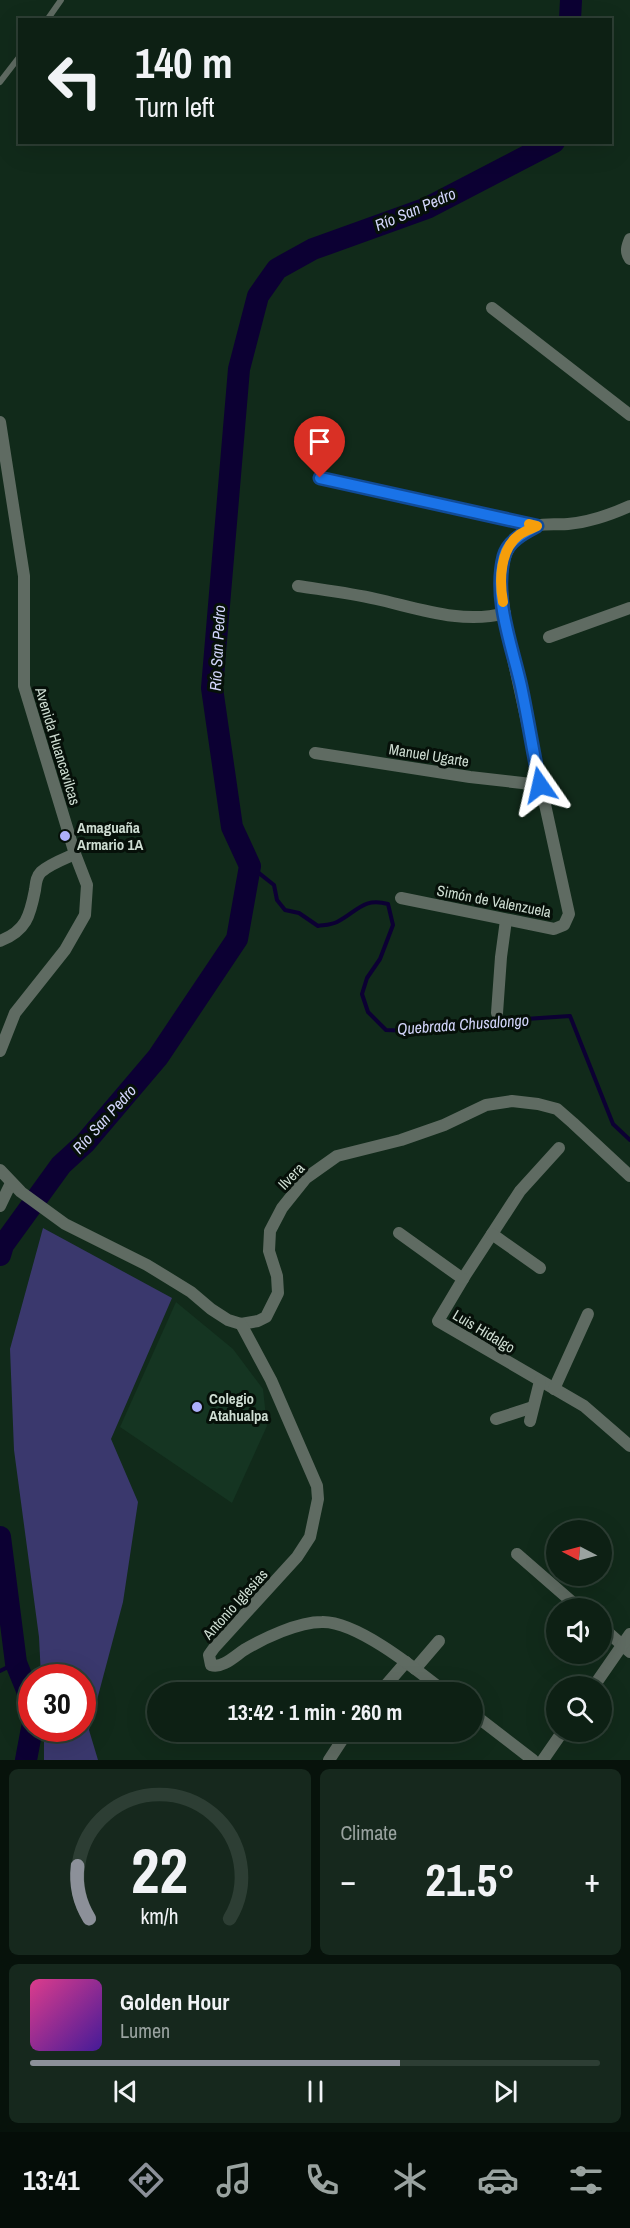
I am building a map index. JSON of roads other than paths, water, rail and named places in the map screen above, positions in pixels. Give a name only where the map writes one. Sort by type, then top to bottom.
[{"type":"street","points":[[630,239],[626,247],[630,259]]},
{"type":"street","points":[[492,308],[630,415]]},
{"type":"street","name":"Avenida Huancavilcas","points":[[0,422],[24,576],[24,686],[32,719],[87,885],[85,915],[65,950],[15,1013],[0,1051]]},
{"type":"street","points":[[537,526],[571,524],[608,516],[630,506]]},
{"type":"street","name":"Simón de Valenzuela","points":[[401,898],[554,929],[564,926],[569,914],[540,785],[501,589],[504,554],[518,535],[537,526]]},
{"type":"street","points":[[298,586],[373,598],[445,615],[489,618],[505,613]]},
{"type":"street","points":[[549,637],[630,608]]},
{"type":"street","name":"Manuel Ugarte","points":[[315,753],[470,777],[540,785]]},
{"type":"street","points":[[0,941],[15,935],[26,922],[37,878],[42,871],[75,854]]},
{"type":"street","points":[[497,1013],[506,920]]},
{"type":"street","name":"Ilvera","points":[[241,1324],[266,1317],[278,1293],[277,1276],[269,1251],[270,1230],[282,1208],[306,1178],[337,1156],[401,1140],[444,1125],[486,1105],[513,1101],[556,1109],[630,1176]]},
{"type":"street","name":"Luis Hidalgo","points":[[559,1148],[520,1191],[438,1321],[584,1406],[630,1446]]},
{"type":"street","points":[[0,1170],[21,1192],[64,1224],[147,1265],[191,1292],[228,1320],[241,1324]]},
{"type":"street","points":[[0,1206],[11,1183]]},
{"type":"street","points":[[399,1233],[463,1279]]},
{"type":"street","points":[[492,1234],[540,1268]]},
{"type":"street","points":[[554,1389],[588,1314]]},
{"type":"street","name":"Antonio Iglesias","points":[[241,1324],[271,1380],[317,1486],[318,1499],[316,1516],[309,1537],[297,1557],[222,1638],[210,1655],[209,1661],[212,1665],[220,1665],[258,1642],[306,1624],[323,1622],[344,1625],[410,1665],[432,1682]]},
{"type":"street","points":[[530,1421],[540,1381]]},
{"type":"street","points":[[496,1419],[533,1407]]},
{"type":"street","points":[[517,1554],[568,1598]]},
{"type":"street","points":[[603,1676],[626,1649],[630,1634]]},
{"type":"street","points":[[612,1636],[626,1649]]},
{"type":"street","points":[[391,1682],[439,1641]]},
{"type":"street","points":[[483,1721],[533,1760]]},
{"type":"street","points":[[329,1760],[341,1742]]},
{"type":"street","points":[[543,1760],[555,1742]]},
{"type":"lane","points":[[48,18],[61,0]]},
{"type":"lane","points":[[0,82],[18,59]]},
{"type":"lane","points":[[320,478],[537,526]]},
{"type":"waterway","name":"Río San Pedro","points":[[570,18],[571,0]]},
{"type":"waterway","name":"Río San Pedro","points":[[0,1255],[3,1245],[61,1165],[85,1143],[158,1057],[237,939],[250,866],[232,827],[212,688],[239,369],[258,296],[277,269],[313,249],[427,208],[550,144]]},
{"type":"waterway","name":"Quebrada Chusalongo","points":[[250,866],[274,885],[277,900],[285,910],[299,913],[318,926],[337,922],[372,902],[388,904],[393,925],[380,959],[367,978],[362,994],[368,1012],[386,1030],[410,1031],[480,1022],[570,1016],[613,1124],[630,1140]]},
{"type":"waterway","name":"Río San Pedro","points":[[0,1537],[18,1668]]},
{"type":"waterway","points":[[0,1671],[16,1663]]},
{"type":"waterway","points":[[26,1760],[29,1742]]},
{"type":"place","name":"Amaguaña Armario 1A","points":[[65,836]]},
{"type":"place","name":"Colegio Atahualpa","points":[[197,1407]]}]
